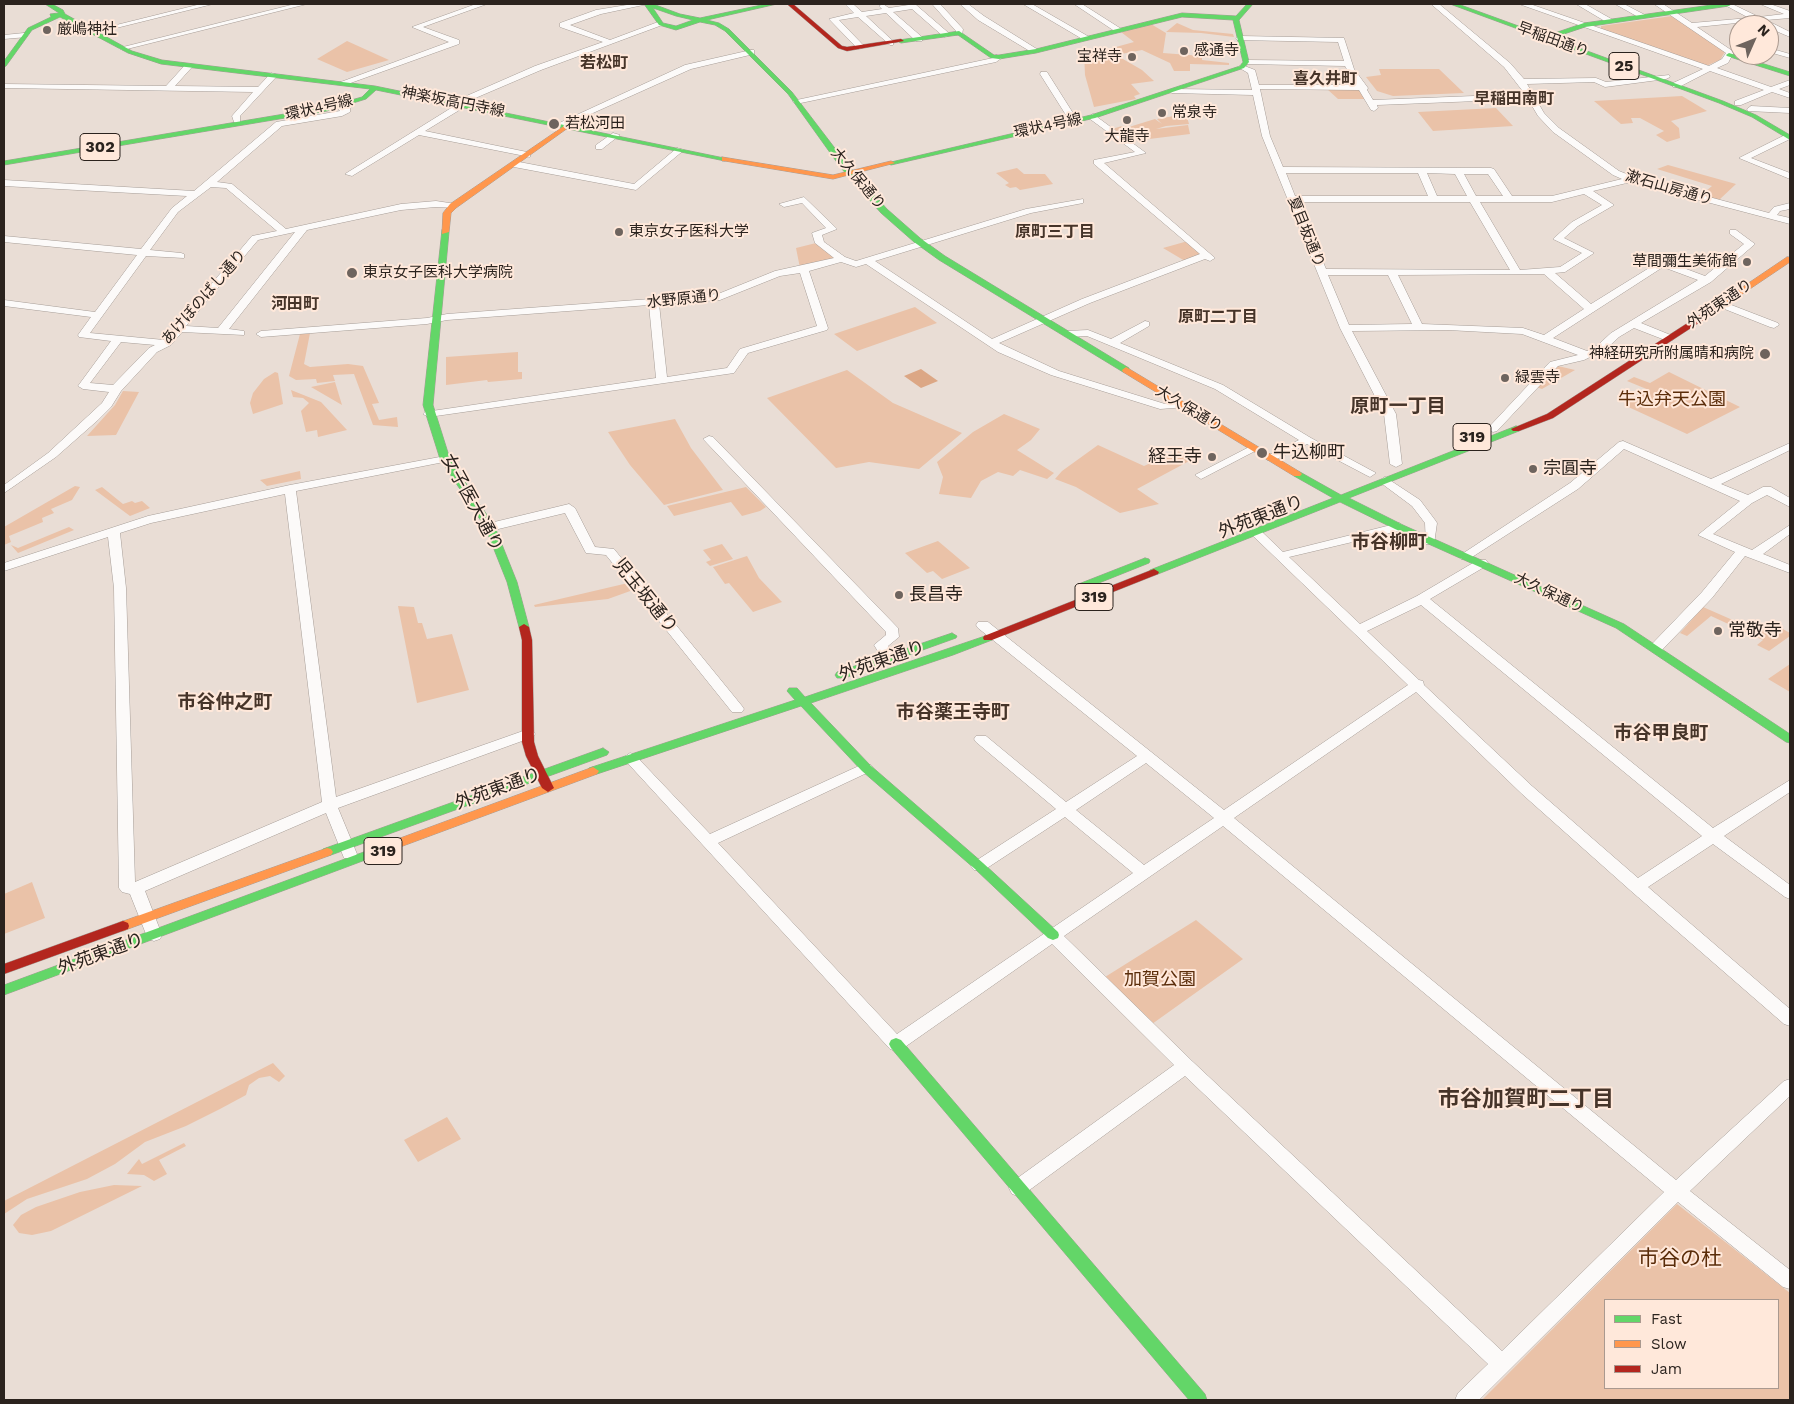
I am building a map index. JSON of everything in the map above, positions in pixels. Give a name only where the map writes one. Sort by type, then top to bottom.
[{"type":"main road","name":"大久保通り","points":[[646,4],[678,15],[703,20],[727,30],[751,52],[796,101],[850,173],[884,211],[921,243],[1182,405],[1326,491],[1430,541],[1564,598],[1656,648],[1790,739]]},
{"type":"main road","points":[[646,4],[661,24],[676,28],[774,4]]},
{"type":"main road","points":[[790,4],[840,47],[861,47],[959,34],[993,57],[1036,52],[1185,15],[1237,18],[1250,4]]},
{"type":"main road","name":"早稲田通り","points":[[1452,4],[1661,77],[1754,116],[1789,135]]},
{"type":"main road","name":"早稲田通り","points":[[1463,4],[1549,37]]},
{"type":"main road","points":[[1549,37],[1584,25],[1672,12],[1696,6],[1728,4]]},
{"type":"main road","name":"神楽坂高円寺線","points":[[43,6],[61,11],[56,16],[149,59],[190,66],[375,88],[460,103],[680,150],[825,176],[850,173]]},
{"type":"main road","points":[[4,52],[14,36],[56,16]]},
{"type":"main road","name":"夏目坂通り","points":[[1237,18],[1244,64]]},
{"type":"main road","points":[[4,65],[14,36]]},
{"type":"main road","name":"環状4号線","points":[[850,173],[972,143],[1093,117],[1172,91],[1244,64]]},
{"type":"main road","points":[[1767,65],[1790,74]]},
{"type":"main road","name":"早稲田通り","points":[[1678,84],[1738,103],[1751,109],[1789,135]]},
{"type":"main road","name":"環状4号線","points":[[4,163],[340,106],[366,97],[375,88]]},
{"type":"main road","name":"環状4号線","points":[[4,158],[238,120],[335,102],[375,88]]},
{"type":"main road","points":[[454,206],[527,155],[565,125]]},
{"type":"main road","name":"女子医大通り","points":[[454,206],[447,213],[438,320],[428,405],[429,414],[445,459],[490,527],[512,582],[528,640],[528,734],[530,750],[548,788]]},
{"type":"main road","name":"外苑東通り","points":[[1356,479],[1550,416],[1790,259]]},
{"type":"main road","name":"外苑東通り","points":[[4,990],[630,758],[898,671],[996,636],[1341,498],[1383,471],[1493,430],[1550,416]]},
{"type":"main road","name":"外苑東通り","points":[[1288,506],[1341,485]]},
{"type":"main road","name":"319","points":[[1065,593],[1158,556]]},
{"type":"main road","name":"外苑東通り","points":[[827,680],[999,619]]},
{"type":"main road","points":[[779,696],[798,689],[804,702],[866,768],[979,866],[1053,935]]},
{"type":"main road","name":"外苑東通り","points":[[4,969],[610,750]]},
{"type":"main road","points":[[896,1044],[1199,1400]]},
{"type":"street","points":[[92,32],[209,4]]},
{"type":"street","points":[[123,48],[303,4]]},
{"type":"street","points":[[342,83],[456,42],[416,27],[484,4]]},
{"type":"street","points":[[609,42],[564,25],[599,12],[646,4]]},
{"type":"street","points":[[849,4],[890,43]]},
{"type":"street","points":[[881,4],[919,39]]},
{"type":"street","points":[[936,4],[960,31],[959,34]]},
{"type":"street","points":[[964,4],[981,18],[1036,52]]},
{"type":"street","points":[[1027,4],[1087,38]]},
{"type":"street","points":[[1078,4],[1119,30]]},
{"type":"street","name":"漱石山房通り","points":[[1435,4],[1508,65],[1522,82],[1542,114],[1556,130],[1616,172],[1631,179],[1790,221]]},
{"type":"street","points":[[1526,5],[1546,4]]},
{"type":"street","points":[[1580,4],[1611,21]]},
{"type":"street","points":[[1620,4],[1643,16]]},
{"type":"street","points":[[1658,4],[1729,49]]},
{"type":"street","points":[[1728,4],[1749,15]]},
{"type":"street","points":[[1764,4],[1790,15]]},
{"type":"street","points":[[861,47],[833,19],[913,5],[947,35]]},
{"type":"street","points":[[1526,5],[1790,96]]},
{"type":"street","points":[[1725,22],[1729,25]]},
{"type":"street","points":[[1693,25],[1729,22]]},
{"type":"street","points":[[349,174],[418,132],[460,103],[609,42],[661,24]]},
{"type":"street","points":[[1240,38],[1341,40],[1349,64],[1372,105],[1530,96]]},
{"type":"street","points":[[565,125],[688,68],[751,52]]},
{"type":"street","points":[[1678,84],[1725,61],[1729,56]]},
{"type":"street","points":[[796,101],[996,60],[999,57]]},
{"type":"street","points":[[1244,64],[1349,64]]},
{"type":"street","name":"夏目坂通り","points":[[1244,64],[1252,72],[1266,136],[1282,170],[1345,328],[1390,414],[1383,471]]},
{"type":"street","points":[[168,89],[190,66]]},
{"type":"street","points":[[1044,74],[1074,121]]},
{"type":"street","points":[[238,120],[236,116],[274,75]]},
{"type":"street","points":[[1522,82],[1596,80],[1605,85],[1661,77]]},
{"type":"street","points":[[1738,103],[1790,82]]},
{"type":"street","points":[[4,86],[261,90]]},
{"type":"street","points":[[1172,91],[1364,88]]},
{"type":"street","points":[[167,343],[118,340],[83,335],[175,210],[209,184],[279,124],[342,113],[347,110],[340,106]]},
{"type":"street","points":[[1751,109],[1790,111]]},
{"type":"street","points":[[991,343],[1086,301],[1209,256],[1098,162],[1142,153],[1093,117]]},
{"type":"street","points":[[418,132],[527,155]]},
{"type":"street","points":[[600,147],[616,135]]},
{"type":"street","points":[[1789,135],[1744,158],[1790,176]]},
{"type":"street","points":[[514,164],[636,187],[680,150]]},
{"type":"street","points":[[1282,170],[1491,171],[1509,199]]},
{"type":"street","points":[[1421,170],[1434,199]]},
{"type":"street","points":[[1458,171],[1517,273]]},
{"type":"street","points":[[1293,199],[1552,199],[1631,179]]},
{"type":"street","points":[[4,183],[196,194]]},
{"type":"street","points":[[209,184],[229,186],[284,232]]},
{"type":"street","points":[[1322,272],[1517,273],[1562,270],[1589,253],[1558,238],[1575,224],[1609,205],[1586,191]]},
{"type":"street","points":[[784,204],[804,200],[832,229],[817,233],[820,243],[842,259]]},
{"type":"street","name":"水野原通り","points":[[438,320],[447,317],[720,298],[778,273],[804,269],[842,259],[856,264],[1029,211],[1080,201]]},
{"type":"street","name":"あけぼのばし通り","points":[[4,490],[52,454],[94,418],[107,404],[116,389],[153,350],[167,343],[255,238],[401,207],[436,204],[454,206]]},
{"type":"street","points":[[1770,217],[1777,208],[1790,206]]},
{"type":"street","points":[[221,332],[303,228]]},
{"type":"street","points":[[1493,430],[1554,364],[1580,358],[1602,347],[1614,335],[1707,280],[1750,244],[1733,232]]},
{"type":"street","points":[[4,239],[181,256]]},
{"type":"street","points":[[867,260],[991,343],[1046,369],[1078,381],[1164,407],[1182,405]]},
{"type":"street","points":[[1546,338],[1662,263],[1707,280]]},
{"type":"street","points":[[429,414],[730,371],[744,351],[823,328],[804,269]]},
{"type":"street","points":[[1391,271],[1419,328]]},
{"type":"street","points":[[1547,272],[1591,309]]},
{"type":"street","points":[[4,303],[98,314]]},
{"type":"street","points":[[654,303],[662,380]]},
{"type":"street","points":[[1721,304],[1774,325]]},
{"type":"street","points":[[261,334],[438,320]]},
{"type":"street","points":[[1112,342],[1145,324]]},
{"type":"street","points":[[1634,324],[1669,338]]},
{"type":"street","points":[[1345,328],[1522,331],[1546,338],[1586,354]]},
{"type":"street","points":[[179,329],[240,333]]},
{"type":"street","points":[[1067,334],[1088,332],[1219,387],[1307,440],[1383,471],[1416,503],[1431,523],[1430,541]]},
{"type":"street","points":[[116,389],[82,386],[118,340]]},
{"type":"street","points":[[709,439],[893,631],[892,637],[881,645],[889,658]]},
{"type":"street","points":[[1271,458],[1307,440]]},
{"type":"street","points":[[1465,556],[1574,486],[1621,442],[1748,500]]},
{"type":"street","points":[[1713,483],[1790,446]]},
{"type":"street","points":[[1201,475],[1253,448]]},
{"type":"street","points":[[4,567],[185,511],[445,459]]},
{"type":"street","points":[[290,489],[330,804],[352,862]]},
{"type":"street","points":[[1790,503],[1767,490],[1748,500],[1704,535],[1790,569]]},
{"type":"street","name":"児玉坂通り","points":[[490,527],[570,508],[590,550],[610,552],[737,709]]},
{"type":"street","points":[[1280,556],[1399,527]]},
{"type":"street","points":[[1656,648],[1749,552],[1790,529]]},
{"type":"street","points":[[114,532],[120,588],[127,888],[136,888],[330,804],[528,734]]},
{"type":"street","points":[[1255,532],[1418,684],[1527,790],[1636,887],[1790,1019]]},
{"type":"street","points":[[1360,629],[1422,599],[1482,563]]},
{"type":"street","points":[[1422,599],[1714,837],[1790,894]]},
{"type":"street","points":[[974,628],[996,636],[1147,756],[1676,1191],[1790,1281]]},
{"type":"street","points":[[630,758],[896,1044],[1222,817],[1418,684]]},
{"type":"street","points":[[981,740],[1142,873]]},
{"type":"street","points":[[979,866],[1147,756]]},
{"type":"street","points":[[707,842],[866,768]]},
{"type":"street","points":[[1636,887],[1790,785]]},
{"type":"street","points":[[136,888],[154,935]]},
{"type":"street","points":[[1053,935],[1186,1066],[1502,1364]]},
{"type":"street","points":[[1018,1188],[1186,1066]]},
{"type":"street","points":[[1464,1400],[1676,1191],[1790,1086]]},
{"type":"green space","points":[[1672,16],[1726,50],[1720,60],[1706,66],[1601,29],[1601,26]]},
{"type":"green space","points":[[1177,23],[1193,30],[1233,34],[1234,37],[1201,33],[1166,32]]},
{"type":"green space","points":[[1151,24],[1166,33],[1163,53],[1202,56],[1202,60],[1229,63],[1229,65],[1190,64],[1190,71],[1174,71],[1170,63],[1142,50],[1116,55],[1142,70],[1154,81],[1131,84],[1140,94],[1134,96],[1136,99],[1094,107],[1085,75],[1084,52],[1091,51],[1094,53],[1134,42],[1121,32]]},
{"type":"green space","points":[[347,41],[389,60],[347,72],[317,59]]},
{"type":"green space","points":[[1379,69],[1439,69],[1464,93],[1393,96],[1377,91],[1366,77],[1381,75]]},
{"type":"green space","points":[[1327,89],[1361,90],[1365,99],[1338,99]]},
{"type":"green space","points":[[1682,96],[1707,111],[1671,121],[1679,128],[1680,138],[1667,142],[1656,135],[1664,131],[1640,118],[1631,118],[1633,123],[1621,124],[1594,101]]},
{"type":"green space","points":[[1496,108],[1513,126],[1433,131],[1418,112]]},
{"type":"green space","points":[[1174,116],[1187,117],[1189,124],[1156,129],[1188,125],[1190,134],[1141,140],[1133,134],[1122,136],[1112,129],[1122,126],[1129,127],[1155,119],[1162,124],[1157,119]]},
{"type":"green space","points":[[1668,165],[1736,184],[1719,200],[1701,195],[1712,186],[1657,169]]},
{"type":"green space","points":[[1017,168],[1024,174],[1045,174],[1053,184],[1020,190],[1016,187],[1010,188],[1005,185],[1009,183],[996,173]]},
{"type":"green space","points":[[1188,241],[1204,254],[1185,261],[1163,248]]},
{"type":"green space","points":[[816,243],[834,255],[834,259],[800,268],[796,248]]},
{"type":"green space","points":[[915,307],[937,323],[857,351],[834,334]]},
{"type":"green space","points":[[310,333],[304,364],[310,367],[348,364],[363,366],[379,403],[372,404],[379,420],[397,417],[398,427],[373,425],[354,374],[333,375],[335,381],[317,383],[316,379],[296,380],[289,376],[300,334]]},
{"type":"green space","points":[[518,352],[518,372],[522,372],[522,379],[488,382],[487,380],[446,385],[446,357]]},
{"type":"green space","points":[[1558,366],[1575,370],[1542,389],[1536,387]]},
{"type":"green space","points":[[847,370],[893,403],[962,433],[919,469],[869,462],[836,468],[767,398]]},
{"type":"green space","points":[[275,372],[278,373],[283,404],[253,414],[250,403],[253,393],[264,379]]},
{"type":"green space","name":"牛込弁天公園","points":[[1669,372],[1740,407],[1687,434],[1624,405],[1649,390],[1627,381],[1634,377],[1650,383]]},
{"type":"green space","points":[[335,382],[342,405],[311,387]]},
{"type":"green space","points":[[291,390],[321,402],[347,430],[318,437],[317,430],[306,432],[301,411],[309,403],[303,398],[293,397]]},
{"type":"green space","points":[[123,391],[139,392],[116,435],[87,436],[115,405]]},
{"type":"green space","points":[[1004,414],[1040,429],[1031,440],[1017,450],[1054,473],[1047,479],[1020,470],[1013,476],[998,472],[981,481],[971,498],[939,494],[943,477],[937,462],[973,432]]},
{"type":"green space","points":[[675,419],[691,448],[723,490],[664,505],[630,465],[608,432]]},
{"type":"green space","points":[[1098,445],[1144,466],[1178,451],[1193,459],[1137,489],[1159,504],[1120,513],[1076,487],[1055,479],[1062,471]]},
{"type":"green space","points":[[300,471],[301,479],[267,486],[260,480]]},
{"type":"green space","points":[[75,486],[80,487],[72,500],[51,509],[54,513],[42,518],[43,522],[9,536],[11,542],[4,545],[4,527]]},
{"type":"green space","points":[[102,487],[123,504],[132,501],[135,503],[142,501],[150,508],[130,516],[95,490]]},
{"type":"green space","points":[[746,487],[766,507],[760,511],[742,516],[731,502],[674,516],[667,506]]},
{"type":"green space","points":[[69,527],[74,530],[18,553],[11,545],[18,548]]},
{"type":"green space","points":[[938,541],[970,568],[942,579],[933,571],[927,573],[905,553]]},
{"type":"green space","points":[[722,544],[733,559],[710,566],[706,562],[711,560],[703,550]]},
{"type":"green space","points":[[747,556],[759,578],[782,602],[753,612],[729,583],[725,584],[713,567]]},
{"type":"green space","points":[[628,583],[633,590],[608,599],[535,607],[534,605]]},
{"type":"green space","points":[[398,606],[414,607],[418,623],[422,623],[427,639],[452,634],[469,690],[417,703]]},
{"type":"green space","points":[[1703,607],[1760,632],[1770,622],[1790,633],[1790,636],[1769,651],[1757,645],[1763,640],[1711,616],[1687,636],[1680,633]]},
{"type":"green space","points":[[1790,664],[1790,692],[1768,679]]},
{"type":"green space","points":[[32,882],[45,918],[4,934],[4,894]]},
{"type":"green space","name":"加賀公園","points":[[1196,920],[1243,959],[1152,1024],[1105,977]]},
{"type":"green space","points":[[273,1063],[285,1076],[279,1082],[270,1076],[259,1078],[249,1085],[246,1095],[220,1109],[186,1126],[145,1142],[115,1164],[87,1179],[27,1199],[4,1214],[4,1201]]},
{"type":"green space","points":[[447,1117],[461,1139],[418,1162],[404,1140]]},
{"type":"green space","points":[[184,1143],[186,1146],[159,1160],[167,1174],[154,1181],[144,1175],[127,1174],[139,1159],[142,1164]]},
{"type":"green space","points":[[114,1185],[142,1186],[51,1231],[32,1235],[19,1233],[13,1225],[21,1215],[36,1207],[80,1192]]},
{"type":"green space","name":"市谷の杜","points":[[1677,1204],[1790,1293],[1790,1400],[1482,1400]]},
{"type":"shaded area","points":[[921,369],[938,381],[921,388],[904,376]]},
{"type":"traffic: fast","points":[[4,65],[30,29],[62,14],[61,11],[48,4]]},
{"type":"traffic: fast","points":[[647,4],[661,24],[676,28],[703,19],[774,4]]},
{"type":"traffic: fast","points":[[648,4],[678,15],[717,24],[727,30],[790,93],[844,166],[884,211],[917,240],[942,258],[1126,370]]},
{"type":"traffic: fast","points":[[891,163],[1093,117],[1242,67],[1246,62],[1236,20],[1250,4]]},
{"type":"traffic: fast","points":[[1453,4],[1721,102],[1754,116],[1790,138]]},
{"type":"traffic: fast","points":[[1546,38],[1584,25],[1729,4]]},
{"type":"traffic: fast","points":[[52,15],[64,16],[130,52],[161,62],[375,88],[725,159]]},
{"type":"traffic: fast","points":[[901,41],[959,33],[993,57],[999,57],[1036,51],[1182,15],[1237,18]]},
{"type":"traffic: fast","points":[[1761,65],[1790,74]]},
{"type":"traffic: fast","points":[[4,163],[327,109],[364,98],[375,88]]},
{"type":"traffic: fast","points":[[445,232],[428,405],[445,459],[490,527],[512,582],[524,627]]},
{"type":"traffic: fast","points":[[1154,572],[1516,429]]},
{"type":"traffic: fast","points":[[1297,474],[1326,491],[1399,527],[1620,626],[1790,739]]},
{"type":"traffic: fast","points":[[1080,587],[1145,561]]},
{"type":"traffic: fast","points":[[841,675],[952,636]]},
{"type":"traffic: fast","points":[[593,771],[949,653],[988,638]]},
{"type":"traffic: fast","points":[[793,691],[866,768],[979,866],[1053,935]]},
{"type":"traffic: fast","points":[[327,852],[603,752]]},
{"type":"traffic: fast","points":[[4,990],[388,847]]},
{"type":"traffic: fast","points":[[896,1044],[1199,1400]]},
{"type":"traffic: slow","points":[[445,232],[447,213],[453,206],[569,125]]},
{"type":"traffic: slow","points":[[725,159],[833,177],[891,163]]},
{"type":"traffic: slow","points":[[1717,307],[1790,259]]},
{"type":"traffic: slow","points":[[1126,370],[1297,474]]},
{"type":"traffic: slow","points":[[388,847],[593,771]]},
{"type":"traffic: slow","points":[[123,926],[327,852]]},
{"type":"traffic: jam","points":[[790,4],[840,47],[847,49],[901,41]]},
{"type":"traffic: jam","points":[[1516,429],[1550,416],[1717,307]]},
{"type":"traffic: jam","points":[[988,638],[1154,572]]},
{"type":"traffic: jam","points":[[524,627],[527,640],[528,742],[532,756],[548,788]]},
{"type":"traffic: jam","points":[[4,969],[123,926]]},
{"type":"place","name":"厳嶋神社","points":[[47,30]]},
{"type":"place","name":"感通寺","points":[[1184,51]]},
{"type":"place","name":"宝祥寺","points":[[1132,57]]},
{"type":"place","name":"常泉寺","points":[[1162,113]]},
{"type":"place","name":"大龍寺","points":[[1127,120]]},
{"type":"place","name":"若松河田","points":[[554,124]]},
{"type":"place","name":"東京女子医科大学","points":[[619,232]]},
{"type":"place","name":"草間彌生美術館","points":[[1747,262]]},
{"type":"place","name":"東京女子医科大学病院","points":[[352,273]]},
{"type":"place","name":"神経研究所附属晴和病院","points":[[1765,354]]},
{"type":"place","name":"緑雲寺","points":[[1505,378]]},
{"type":"place","name":"牛込柳町","points":[[1262,453]]},
{"type":"place","name":"経王寺","points":[[1212,457]]},
{"type":"place","name":"宗圓寺","points":[[1533,469]]},
{"type":"place","name":"長昌寺","points":[[899,595]]},
{"type":"place","name":"常敬寺","points":[[1718,631]]},
{"type":"district","name":"若松町","points":[[604,63]]},
{"type":"district","name":"喜久井町","points":[[1325,79]]},
{"type":"district","name":"早稲田南町","points":[[1514,99]]},
{"type":"district","name":"原町三丁目","points":[[1055,232]]},
{"type":"district","name":"河田町","points":[[295,304]]},
{"type":"district","name":"原町二丁目","points":[[1218,317]]},
{"type":"district","name":"原町一丁目","points":[[1398,406]]},
{"type":"district","name":"市谷柳町","points":[[1389,542]]},
{"type":"district","name":"市谷仲之町","points":[[225,702]]},
{"type":"district","name":"市谷薬王寺町","points":[[953,712]]},
{"type":"district","name":"市谷甲良町","points":[[1661,733]]},
{"type":"district","name":"市谷加賀町二丁目","points":[[1526,1100]]}]
